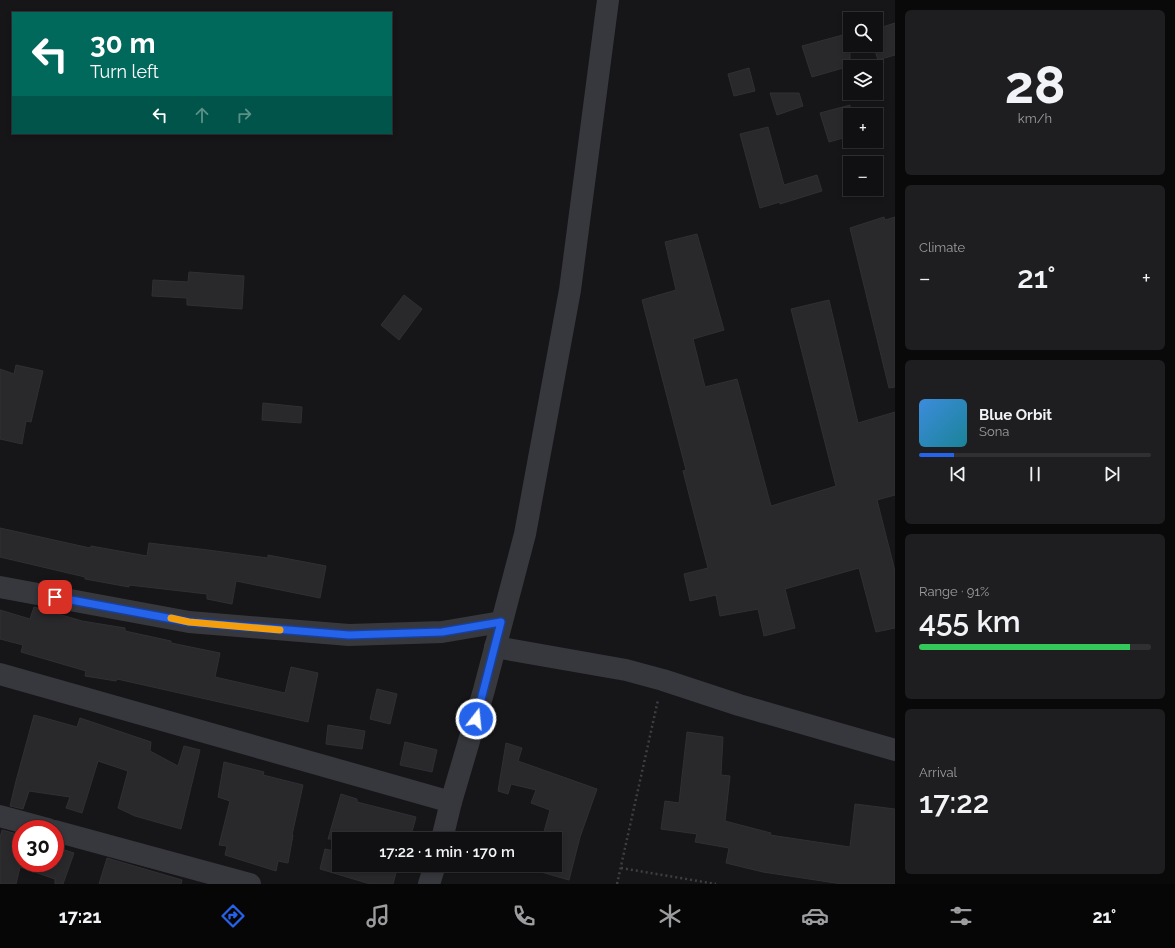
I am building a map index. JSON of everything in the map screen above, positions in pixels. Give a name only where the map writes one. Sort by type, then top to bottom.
[{"type":"street","points":[[444,832],[484,690],[525,534],[570,290],[608,0]]},
{"type":"street","points":[[0,586],[189,622],[349,635],[442,632],[501,622]]},
{"type":"street","points":[[495,647],[626,670],[663,680],[739,705],[895,750]]},
{"type":"street","points":[[0,674],[451,802]]},
{"type":"street","points":[[0,816],[15,820]]},
{"type":"street","points":[[64,833],[250,884]]},
{"type":"street","points":[[429,884],[433,872]]},
{"type":"path","points":[[617,884],[663,680]]},
{"type":"path","points":[[621,868],[716,884]]},
{"type":"building","points":[[895,23],[895,55],[878,60],[875,52],[883,52],[883,27]]},
{"type":"building","points":[[843,35],[843,52],[850,52],[850,60],[843,60],[843,68],[812,77],[802,46]]},
{"type":"building","points":[[749,68],[755,91],[734,96],[728,74]]},
{"type":"building","points":[[770,93],[799,93],[803,106],[777,115]]},
{"type":"building","points":[[850,105],[850,108],[843,108],[843,138],[829,142],[820,113]]},
{"type":"building","points":[[768,127],[784,185],[817,175],[822,191],[780,204],[780,202],[760,208],[740,134]]},
{"type":"building","points":[[884,217],[885,220],[895,217],[895,387],[889,388],[850,228]]},
{"type":"building","points":[[697,234],[724,330],[693,339],[705,387],[737,379],[771,506],[836,486],[791,309],[829,300],[858,423],[895,412],[895,495],[877,500],[895,571],[895,628],[876,632],[859,568],[785,589],[795,628],[764,636],[758,609],[720,616],[716,595],[690,601],[684,574],[708,568],[683,471],[686,470],[642,300],[676,290],[665,242]]},
{"type":"building","points":[[189,272],[244,276],[242,309],[187,305],[187,298],[152,296],[153,280],[188,282]]},
{"type":"building","points":[[404,295],[422,309],[399,340],[381,325]]},
{"type":"building","points":[[16,365],[43,371],[31,422],[26,421],[22,444],[0,439],[0,369],[14,374]]},
{"type":"building","points":[[263,403],[302,407],[301,423],[262,420]]},
{"type":"building","points":[[0,528],[90,548],[91,546],[147,556],[149,543],[268,558],[268,555],[326,566],[320,598],[236,581],[232,604],[207,599],[207,594],[129,585],[129,587],[85,579],[85,577],[0,557]]},
{"type":"building","points":[[34,607],[82,621],[125,628],[125,631],[171,641],[171,643],[220,653],[215,677],[285,693],[291,667],[318,673],[308,722],[117,679],[116,681],[85,676],[86,671],[21,652],[23,645],[0,639],[0,610],[30,619]]},
{"type":"building","points":[[377,689],[397,694],[390,724],[370,719]]},
{"type":"building","points":[[34,715],[77,727],[80,718],[151,742],[150,751],[178,766],[184,746],[200,750],[181,829],[135,816],[118,808],[128,771],[98,761],[82,813],[66,808],[70,797],[29,791],[23,809],[10,806]]},
{"type":"building","points":[[328,725],[365,731],[362,749],[326,744]]},
{"type":"building","points":[[687,732],[723,737],[721,775],[730,776],[725,821],[771,833],[770,835],[850,847],[855,804],[895,809],[895,884],[842,884],[763,872],[726,863],[729,848],[695,842],[697,834],[661,829],[665,801],[679,803]]},
{"type":"building","points":[[405,742],[437,750],[432,772],[400,765]]},
{"type":"building","points":[[506,743],[522,748],[518,761],[597,789],[580,837],[569,880],[541,872],[562,872],[562,832],[544,832],[550,810],[531,803],[536,790],[511,784],[508,794],[498,791]]},
{"type":"building","points":[[224,762],[264,772],[263,775],[303,785],[292,835],[288,863],[278,861],[276,871],[225,855],[227,846],[219,845],[230,801],[218,797]]},
{"type":"building","points":[[341,794],[357,799],[357,802],[416,817],[412,832],[332,832],[332,839],[328,839]]},
{"type":"building","points":[[2,830],[12,833],[12,872],[19,872],[16,884],[0,884],[0,838]]},
{"type":"building","points":[[325,849],[332,850],[332,872],[396,872],[393,884],[370,884],[320,869]]},
{"type":"building","points":[[64,850],[74,853],[63,884],[55,884],[55,879],[35,872],[64,872]]},
{"type":"building","points":[[107,858],[182,880],[181,884],[99,884]]},
{"type":"slow traffic","points":[[171,618],[189,622],[280,630]]},
{"type":"route","points":[[55,597],[189,622],[349,635],[442,632],[501,622],[476,719]]}]
